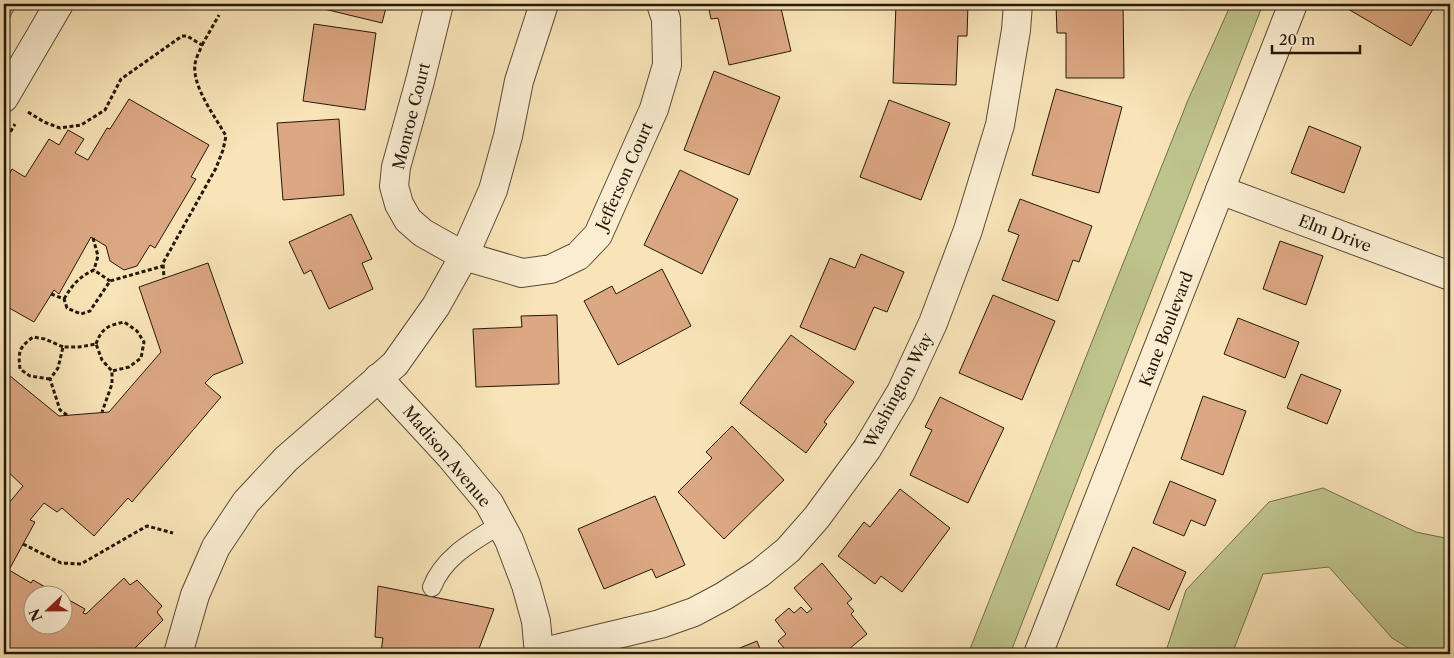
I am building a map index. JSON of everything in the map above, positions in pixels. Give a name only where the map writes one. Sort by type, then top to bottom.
[{"type":"street","points":[[11,107],[59,4]]},
{"type":"street","name":"Monroe Court","points":[[439,4],[418,91],[396,167],[394,186],[399,204],[408,220],[423,233],[464,256]]},
{"type":"street","points":[[178,654],[198,587],[216,548],[246,502],[286,459],[395,364],[436,306],[464,256],[493,190],[508,136],[519,81],[544,4]]},
{"type":"street","name":"Jefferson Court","points":[[464,256],[522,273],[551,269],[578,256],[598,235],[654,108],[667,65],[666,19],[661,4]]},
{"type":"street","name":"Washington Way","points":[[539,654],[660,624],[694,612],[760,573],[788,550],[823,510],[867,449],[900,392],[933,323],[968,230],[1000,125],[1016,30],[1018,4]]},
{"type":"street","name":"Kane Boulevard","points":[[1038,654],[1293,4]]},
{"type":"street","name":"Elm Drive","points":[[1220,190],[1450,276]]},
{"type":"street","name":"Madison Avenue","points":[[378,378],[450,456],[489,503],[509,540],[526,585],[536,621],[539,654]]},
{"type":"lane","points":[[432,587],[436,576],[458,552],[501,524]]},
{"type":"path","points":[[164,278],[164,263],[216,168],[226,136],[201,92],[195,77],[195,63],[202,45],[219,15]]},
{"type":"path","points":[[27,111],[44,122],[60,128],[81,125],[104,110],[121,79],[182,36],[187,36],[202,45]]},
{"type":"path","points":[[4,143],[11,107]]},
{"type":"path","points":[[93,238],[98,256],[94,270]]},
{"type":"path","points":[[51,294],[64,299],[68,308],[81,314],[90,311],[110,281],[164,266]]},
{"type":"path","points":[[94,270],[110,281]]},
{"type":"path","points":[[64,299],[72,286],[84,274],[94,270]]},
{"type":"path","points":[[102,412],[112,384],[112,371],[102,360],[96,344],[101,332],[114,324],[124,322],[138,331],[144,342],[141,358],[128,367],[112,371]]},
{"type":"path","points":[[50,379],[30,376],[20,369],[18,355],[23,345],[33,337],[45,339],[63,347],[96,344]]},
{"type":"path","points":[[50,379],[58,368],[63,347]]},
{"type":"path","points":[[50,379],[60,410],[68,415]]},
{"type":"path","points":[[23,544],[61,563],[81,564],[146,526],[173,533]]},
{"type":"green space","points":[[4,4],[17,4],[4,28]]},
{"type":"green space","points":[[1231,4],[1263,4],[1010,654],[968,654],[1188,100]]},
{"type":"green space","points":[[1323,488],[1416,532],[1450,539],[1450,654],[1418,654],[1392,638],[1329,567],[1263,574],[1232,654],[1165,654],[1186,590],[1269,502]]},
{"type":"building","points":[[317,4],[387,4],[382,23],[316,7]]},
{"type":"building","points":[[708,4],[780,4],[791,51],[729,65],[718,18],[711,19]]},
{"type":"building","points":[[896,4],[968,4],[967,36],[958,36],[956,85],[893,83]]},
{"type":"building","points":[[1056,4],[1123,4],[1124,78],[1066,78],[1066,33],[1057,33]]},
{"type":"building","points":[[1351,4],[1436,4],[1411,46],[1348,9]]},
{"type":"building","points":[[314,24],[376,33],[365,110],[303,101]]},
{"type":"building","points":[[714,71],[780,97],[749,175],[684,150]]},
{"type":"building","points":[[1056,89],[1122,107],[1099,193],[1032,175]]},
{"type":"building","points":[[129,99],[209,145],[191,177],[196,179],[155,248],[150,245],[137,266],[124,270],[110,261],[106,246],[91,237],[59,294],[54,290],[34,322],[4,305],[4,184],[12,169],[25,177],[49,139],[59,145],[68,130],[84,139],[75,153],[88,160],[107,128],[110,129]]},
{"type":"building","points":[[889,100],[950,123],[921,200],[860,177]]},
{"type":"building","points":[[339,119],[344,195],[283,200],[277,123]]},
{"type":"building","points":[[1309,126],[1361,147],[1344,193],[1291,173]]},
{"type":"building","points":[[680,170],[738,199],[702,274],[644,245]]},
{"type":"building","points":[[1020,199],[1092,226],[1079,262],[1073,260],[1058,301],[1002,280],[1019,235],[1008,231]]},
{"type":"building","points":[[351,214],[372,259],[362,263],[373,289],[329,309],[311,270],[304,274],[289,242]]},
{"type":"building","points":[[1280,241],[1323,256],[1306,305],[1263,289]]},
{"type":"building","points":[[861,254],[904,272],[887,312],[874,307],[855,350],[800,327],[830,258],[855,268]]},
{"type":"building","points":[[208,263],[243,363],[213,375],[205,383],[221,397],[132,502],[128,498],[94,536],[62,508],[57,512],[44,503],[30,520],[35,522],[9,570],[31,583],[33,580],[44,586],[22,586],[22,636],[72,636],[72,602],[85,609],[83,613],[86,614],[124,578],[130,585],[137,580],[162,606],[157,612],[163,620],[129,654],[4,654],[4,505],[8,504],[23,486],[4,468],[4,371],[59,416],[109,412],[161,352],[139,287]]},
{"type":"building","points":[[662,269],[691,326],[618,365],[584,301],[612,286],[616,294]]},
{"type":"building","points":[[993,295],[1055,321],[1022,400],[959,373]]},
{"type":"building","points":[[557,315],[559,384],[476,387],[473,329],[522,327],[521,316]]},
{"type":"building","points":[[1238,318],[1299,342],[1285,378],[1224,354]]},
{"type":"building","points":[[791,335],[854,382],[824,422],[827,424],[806,453],[740,403]]},
{"type":"building","points":[[1301,374],[1341,390],[1327,424],[1287,408]]},
{"type":"building","points":[[1203,396],[1246,411],[1223,475],[1181,459]]},
{"type":"building","points":[[940,397],[1004,428],[968,503],[910,475],[932,430],[925,427]]},
{"type":"building","points":[[732,426],[784,480],[724,539],[678,492],[712,458],[706,452]]},
{"type":"building","points":[[1170,481],[1216,500],[1205,526],[1191,520],[1184,536],[1153,523]]},
{"type":"building","points":[[900,489],[950,528],[902,592],[881,576],[875,584],[838,556],[864,522],[870,527]]},
{"type":"building","points":[[655,496],[685,565],[656,578],[652,569],[604,589],[578,529]]},
{"type":"building","points":[[1133,547],[1186,572],[1169,610],[1116,585]]},
{"type":"building","points":[[822,563],[852,599],[847,603],[854,611],[851,614],[867,634],[843,654],[810,654],[805,649],[799,654],[789,654],[778,641],[786,634],[775,620],[789,608],[794,613],[801,607],[807,613],[812,609],[794,588]]},
{"type":"building","points":[[378,586],[494,609],[477,654],[368,654],[369,650],[381,651],[383,638],[375,637]]},
{"type":"building","points":[[757,641],[762,654],[725,654]]}]
